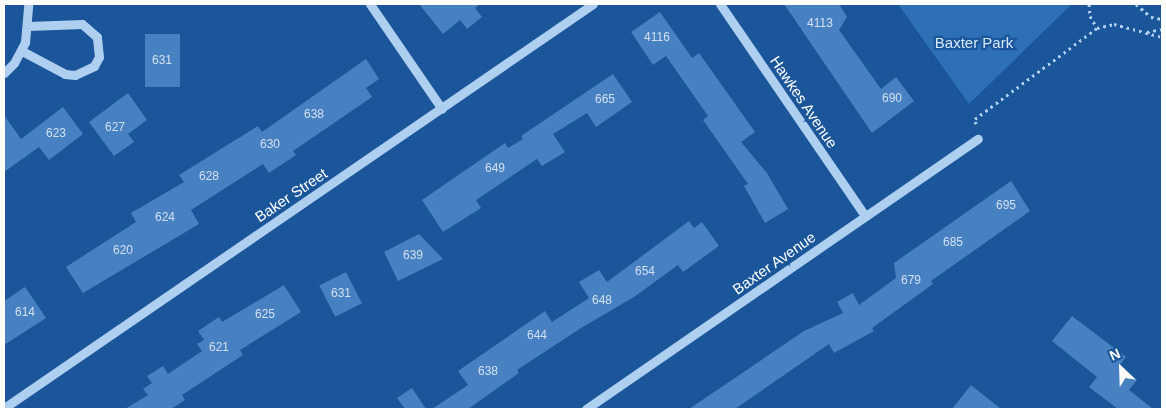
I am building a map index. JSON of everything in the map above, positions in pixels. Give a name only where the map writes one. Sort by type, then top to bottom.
[{"type":"street","points":[[4,73],[22,51],[28,26],[28,4]]},
{"type":"street","points":[[370,4],[442,109]]},
{"type":"street","name":"Baker Street","points":[[4,408],[593,4]]},
{"type":"street","name":"Hawkes Avenue","points":[[720,4],[865,216]]},
{"type":"street","points":[[22,51],[66,74],[75,75],[94,66],[99,57],[97,37],[82,24],[28,26]]},
{"type":"street","name":"Baxter Avenue","points":[[586,409],[978,139]]},
{"type":"path","points":[[1088,4],[1090,16],[1097,28]]},
{"type":"path","points":[[1136,4],[1152,17],[1162,19]]},
{"type":"path","points":[[978,139],[975,119],[1097,28],[1114,24],[1162,37]]},
{"type":"path","points":[[1146,32],[1162,29]]},
{"type":"green space","name":"Baxter Park","points":[[898,4],[1072,4],[969,104]]},
{"type":"building","points":[[419,4],[480,4],[475,8],[482,17],[467,29],[460,20],[443,34]]},
{"type":"building","points":[[784,4],[839,4],[847,17],[839,30],[881,89],[896,77],[914,101],[872,133]]},
{"type":"building","points":[[660,12],[692,58],[699,53],[755,132],[741,142],[767,173],[788,209],[765,223],[744,186],[748,184],[703,120],[708,116],[666,56],[653,65],[631,32]]},
{"type":"building","points":[[145,34],[180,34],[180,87],[145,87]]},
{"type":"building","points":[[366,59],[379,79],[366,88],[372,97],[293,151],[296,155],[269,173],[263,164],[191,210],[199,224],[83,293],[66,267],[136,222],[131,213],[184,182],[179,175],[258,126],[262,132]]},
{"type":"building","points":[[613,74],[632,102],[596,127],[587,113],[553,134],[565,152],[542,166],[537,159],[476,200],[481,208],[443,232],[422,200],[505,143],[508,148],[523,139],[521,136]]},
{"type":"building","points":[[128,93],[147,120],[128,134],[134,142],[114,156],[89,122]]},
{"type":"building","points":[[63,107],[83,134],[49,160],[39,147],[4,172],[4,115],[21,139]]},
{"type":"building","points":[[1011,181],[1030,211],[931,281],[933,284],[872,328],[874,331],[834,353],[829,344],[735,409],[689,409],[804,331],[843,313],[837,302],[853,293],[859,305],[896,278],[894,263]]},
{"type":"building","points":[[689,221],[694,228],[702,222],[719,246],[683,272],[678,265],[634,297],[581,328],[517,370],[519,373],[468,409],[432,409],[468,385],[458,371],[545,311],[552,322],[589,298],[579,282],[599,270],[607,282]]},
{"type":"building","points":[[419,234],[443,259],[398,281],[384,252]]},
{"type":"building","points":[[346,272],[362,303],[335,317],[319,286]]},
{"type":"building","points":[[284,285],[301,312],[240,350],[243,355],[182,395],[185,400],[171,409],[125,409],[148,395],[143,389],[152,383],[147,376],[163,366],[168,374],[202,351],[197,344],[204,340],[198,331],[219,317],[222,322]]},
{"type":"building","points":[[25,287],[46,318],[4,345],[4,301]]},
{"type":"building","points":[[1072,316],[1126,357],[1119,366],[1137,380],[1129,390],[1153,409],[1118,409],[1089,387],[1097,377],[1052,341]]},
{"type":"building","points":[[971,385],[1001,409],[952,409]]},
{"type":"building","points":[[412,388],[426,409],[405,409],[397,398]]}]
